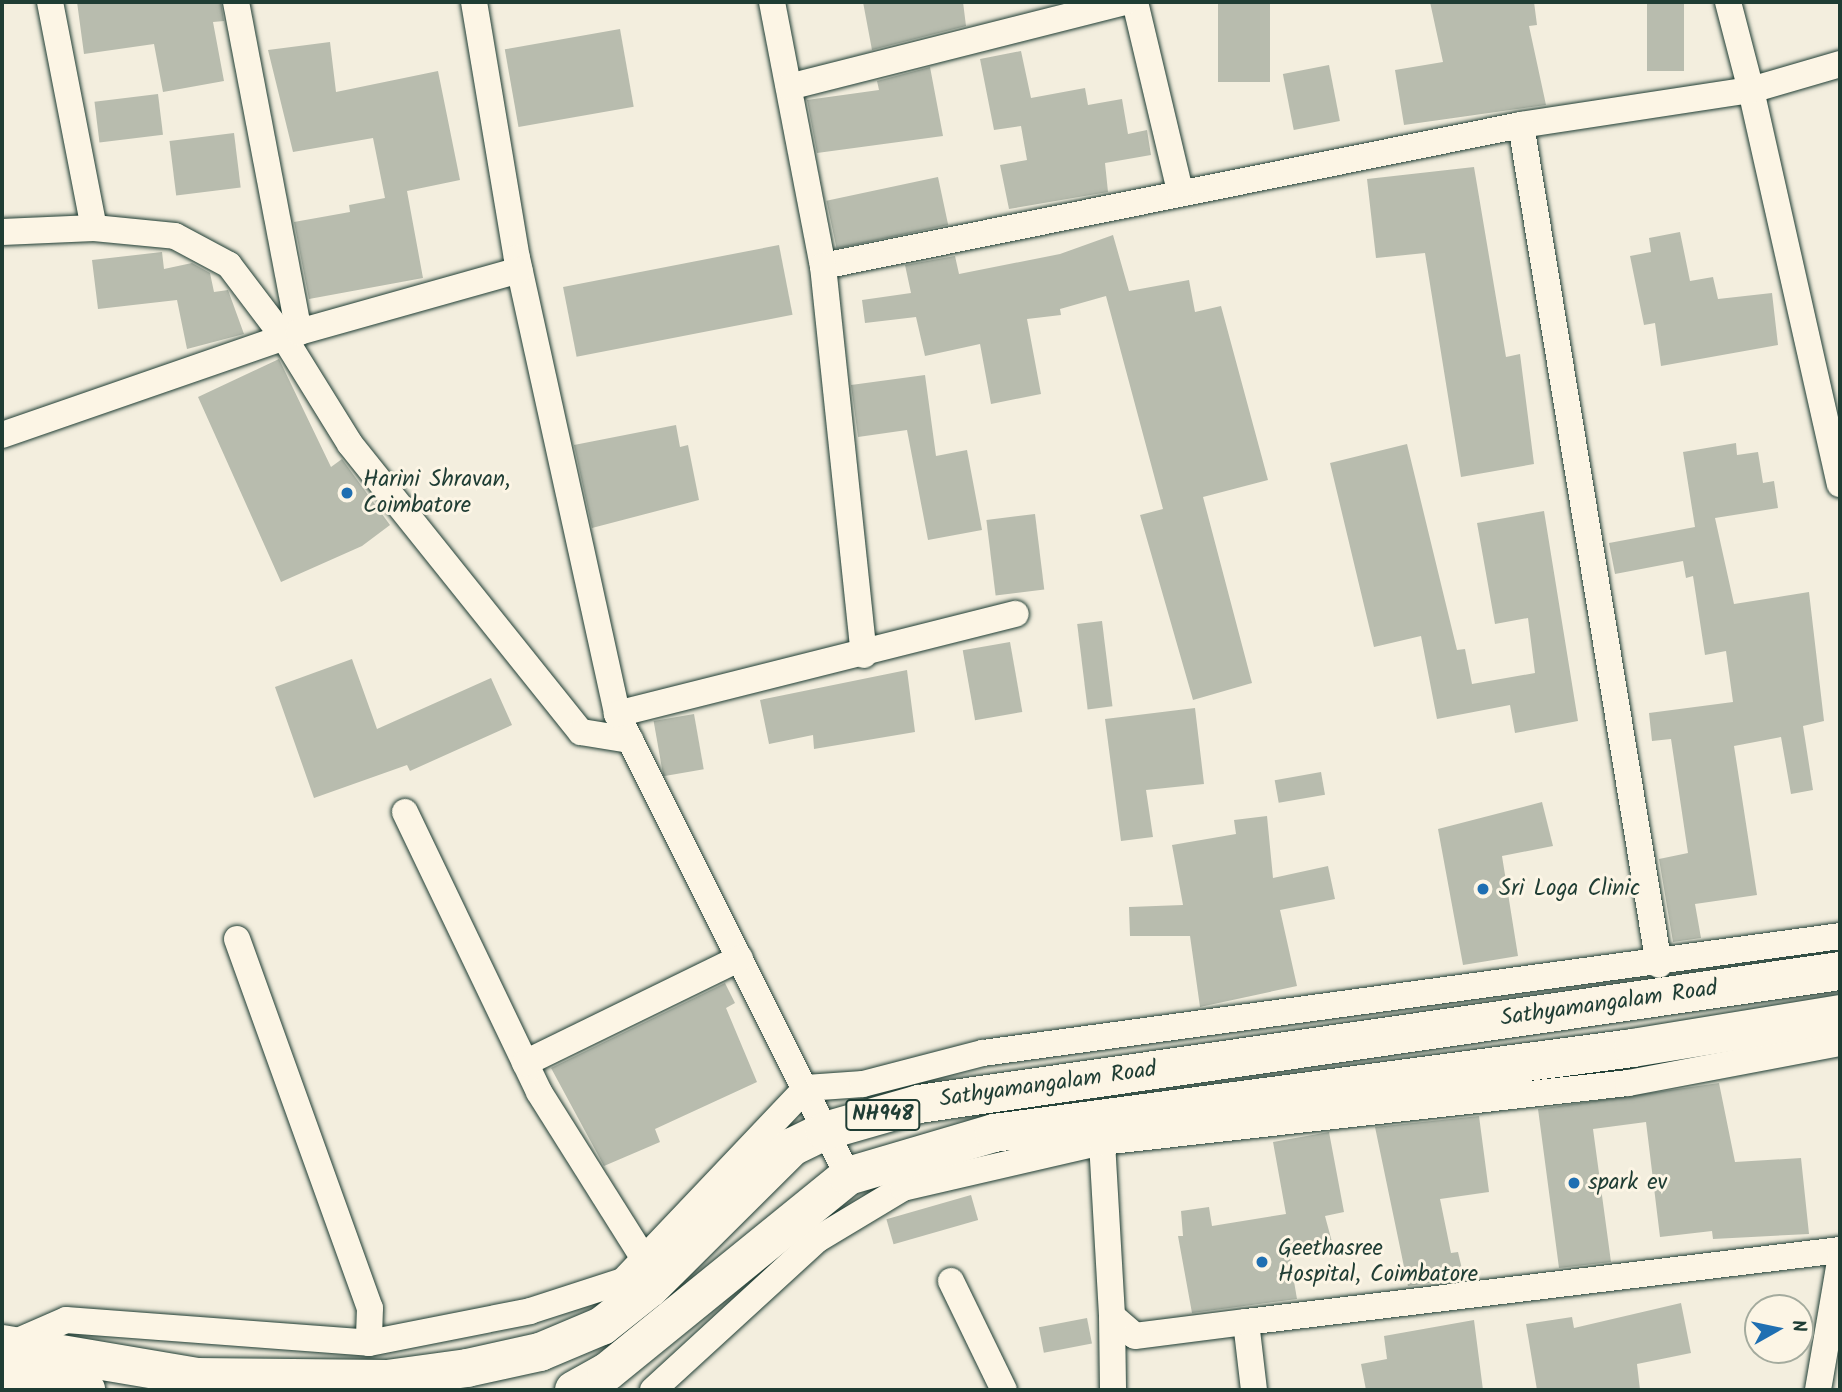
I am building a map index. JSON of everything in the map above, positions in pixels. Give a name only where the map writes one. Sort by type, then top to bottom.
[{"type":"highway","name":"Sathyamangalam Road","points":[[4,1362],[197,1377],[387,1379],[540,1352],[601,1326],[650,1288],[792,1147],[825,1131],[919,1104],[1840,971]]},
{"type":"highway","name":"NH948","points":[[574,1390],[607,1372],[848,1176],[994,1133],[1633,1048],[1840,1014]]},
{"type":"highway","points":[[4,1362],[86,1390]]},
{"type":"street","points":[[50,2],[94,228]]},
{"type":"street","points":[[236,2],[292,336]]},
{"type":"street","points":[[474,2],[519,270],[617,714],[848,1176]]},
{"type":"street","points":[[772,2],[823,266],[864,655]]},
{"type":"street","points":[[789,87],[1125,2]]},
{"type":"street","points":[[1135,2],[1180,191]]},
{"type":"street","points":[[1728,2],[1751,90],[1840,484]]},
{"type":"street","points":[[823,266],[1180,191],[1521,125],[1751,90],[1840,64]]},
{"type":"street","points":[[1521,125],[1659,965]]},
{"type":"street","points":[[2,232],[94,228],[175,236],[208,252],[252,290],[292,336],[350,444],[581,732],[630,740]]},
{"type":"street","points":[[2,435],[292,336],[519,270]]},
{"type":"street","points":[[617,714],[864,655],[1016,614]]},
{"type":"street","points":[[405,812],[525,1063],[644,1259]]},
{"type":"street","points":[[19,1390],[4,1362],[66,1320],[369,1343],[530,1311],[622,1281],[806,1088],[863,1084],[983,1053],[1659,965],[1840,936]]},
{"type":"street","points":[[237,939],[370,1308],[369,1343]]},
{"type":"street","points":[[525,1063],[740,958]]},
{"type":"street","points":[[653,1390],[756,1290],[857,1213],[903,1188],[966,1170],[1102,1142],[1628,1083],[1840,1043]]},
{"type":"street","points":[[1102,1142],[1112,1316],[1113,1390]]},
{"type":"street","points":[[1112,1316],[1135,1336],[1840,1250]]},
{"type":"street","points":[[1818,1390],[1840,1261]]},
{"type":"street","points":[[951,1280],[1004,1390]]},
{"type":"street","points":[[1246,1322],[1254,1390]]},
{"type":"building","points":[[77,2],[221,2],[224,21],[213,22],[224,81],[163,92],[154,44],[84,54]]},
{"type":"building","points":[[863,2],[963,2],[966,26],[872,50]]},
{"type":"building","points":[[1218,2],[1270,2],[1270,82],[1218,82]]},
{"type":"building","points":[[1430,2],[1534,2],[1537,25],[1529,26],[1546,105],[1404,125],[1395,70],[1443,62]]},
{"type":"building","points":[[1647,2],[1684,2],[1684,71],[1647,71]]},
{"type":"building","points":[[620,29],[634,107],[518,127],[505,49]]},
{"type":"building","points":[[330,42],[336,92],[438,71],[460,180],[407,191],[423,278],[309,299],[294,222],[350,212],[349,205],[385,198],[373,138],[293,152],[268,50]]},
{"type":"building","points":[[1021,51],[1031,98],[1085,88],[1088,105],[1122,99],[1128,134],[1147,130],[1151,155],[1105,163],[1108,192],[1009,209],[1000,165],[1027,160],[1021,126],[994,130],[980,59]]},
{"type":"building","points":[[1329,65],[1340,121],[1294,130],[1283,74]]},
{"type":"building","points":[[930,67],[943,136],[817,153],[807,100],[879,90],[877,81]]},
{"type":"building","points":[[158,94],[163,135],[99,142],[94,102]]},
{"type":"building","points":[[234,133],[241,188],[176,196],[169,141]]},
{"type":"building","points":[[1474,167],[1506,357],[1520,354],[1534,464],[1461,477],[1425,253],[1376,258],[1367,179]]},
{"type":"building","points":[[938,177],[948,225],[837,249],[826,201]]},
{"type":"building","points":[[1680,232],[1690,281],[1713,277],[1718,299],[1772,293],[1778,345],[1661,366],[1655,323],[1644,325],[1630,256],[1651,252],[1649,238]]},
{"type":"building","points":[[1113,235],[1129,291],[1189,280],[1195,312],[1221,306],[1268,480],[1203,497],[1252,683],[1193,700],[1140,515],[1163,509],[1106,296],[1060,309],[1061,315],[1027,319],[1041,394],[991,404],[980,344],[925,356],[916,317],[865,323],[862,300],[911,293],[905,265],[955,256],[959,274],[1060,254]]},
{"type":"building","points":[[779,245],[793,315],[577,357],[563,287]]},
{"type":"building","points":[[162,252],[164,269],[192,263],[210,273],[214,292],[228,290],[244,334],[187,349],[177,300],[98,309],[92,260]]},
{"type":"building","points":[[279,359],[331,467],[342,459],[390,525],[362,546],[281,582],[198,397]]},
{"type":"building","points":[[925,375],[936,456],[967,450],[982,530],[928,540],[907,430],[858,437],[851,385]]},
{"type":"building","points":[[676,425],[680,447],[688,445],[699,500],[592,528],[574,445]]},
{"type":"building","points":[[1736,443],[1737,455],[1758,452],[1763,483],[1774,481],[1778,508],[1715,518],[1734,604],[1809,592],[1824,721],[1803,726],[1813,790],[1791,794],[1781,737],[1734,746],[1757,895],[1695,904],[1701,938],[1673,942],[1659,859],[1688,853],[1671,739],[1652,741],[1649,713],[1733,702],[1726,651],[1705,655],[1693,576],[1686,578],[1683,561],[1615,574],[1609,543],[1695,527],[1683,452]]},
{"type":"building","points":[[1407,444],[1457,650],[1465,649],[1472,684],[1535,673],[1528,618],[1495,624],[1477,523],[1544,511],[1578,721],[1515,733],[1510,705],[1437,719],[1421,636],[1374,647],[1330,463]]},
{"type":"building","points":[[1035,514],[1044,589],[996,595],[986,520]]},
{"type":"building","points":[[1102,621],[1112,706],[1088,709],[1077,624]]},
{"type":"building","points":[[1010,642],[1022,712],[975,720],[963,650]]},
{"type":"building","points":[[352,659],[377,729],[491,678],[512,725],[410,771],[407,765],[314,798],[275,687]]},
{"type":"building","points":[[907,670],[915,732],[814,749],[813,735],[769,744],[760,700]]},
{"type":"building","points":[[1195,708],[1204,784],[1146,790],[1153,837],[1121,841],[1105,719]]},
{"type":"building","points":[[694,714],[704,769],[663,776],[654,721]]},
{"type":"building","points":[[1321,772],[1325,795],[1279,803],[1275,780]]},
{"type":"building","points":[[1542,802],[1553,846],[1502,856],[1518,956],[1463,965],[1438,829]]},
{"type":"building","points":[[1267,816],[1273,878],[1328,866],[1335,899],[1280,910],[1297,986],[1200,1007],[1190,936],[1130,936],[1129,907],[1183,905],[1172,845],[1236,834],[1234,820]]},
{"type":"building","points":[[725,983],[735,1003],[726,1008],[757,1082],[655,1129],[660,1142],[604,1166],[551,1068]]},
{"type":"building","points":[[1719,1083],[1735,1162],[1801,1158],[1809,1234],[1713,1239],[1712,1231],[1660,1237],[1646,1122],[1593,1129],[1611,1262],[1559,1268],[1538,1109]]},
{"type":"building","points":[[1479,1116],[1489,1192],[1440,1199],[1451,1253],[1458,1252],[1464,1278],[1408,1286],[1375,1127]]},
{"type":"building","points":[[1329,1132],[1344,1212],[1325,1216],[1332,1242],[1289,1252],[1297,1299],[1192,1313],[1178,1236],[1183,1236],[1181,1211],[1209,1207],[1212,1226],[1286,1214],[1273,1142]]},
{"type":"building","points":[[971,1195],[978,1220],[894,1244],[886,1219]]},
{"type":"building","points":[[1681,1303],[1691,1353],[1637,1364],[1640,1390],[1537,1390],[1526,1324],[1572,1317],[1574,1328]]},
{"type":"building","points":[[1087,1318],[1092,1344],[1044,1353],[1039,1327]]},
{"type":"building","points":[[1474,1320],[1483,1390],[1366,1390],[1361,1364],[1387,1359],[1384,1336]]},
{"type":"place","name":"Harini Shravan, Coimbatore","points":[[347,493]]},
{"type":"place","name":"Sri Loga Clinic","points":[[1483,889]]},
{"type":"place","name":"spark ev","points":[[1574,1183]]},
{"type":"place","name":"Geethasree Hospital, Coimbatore","points":[[1262,1262]]}]
